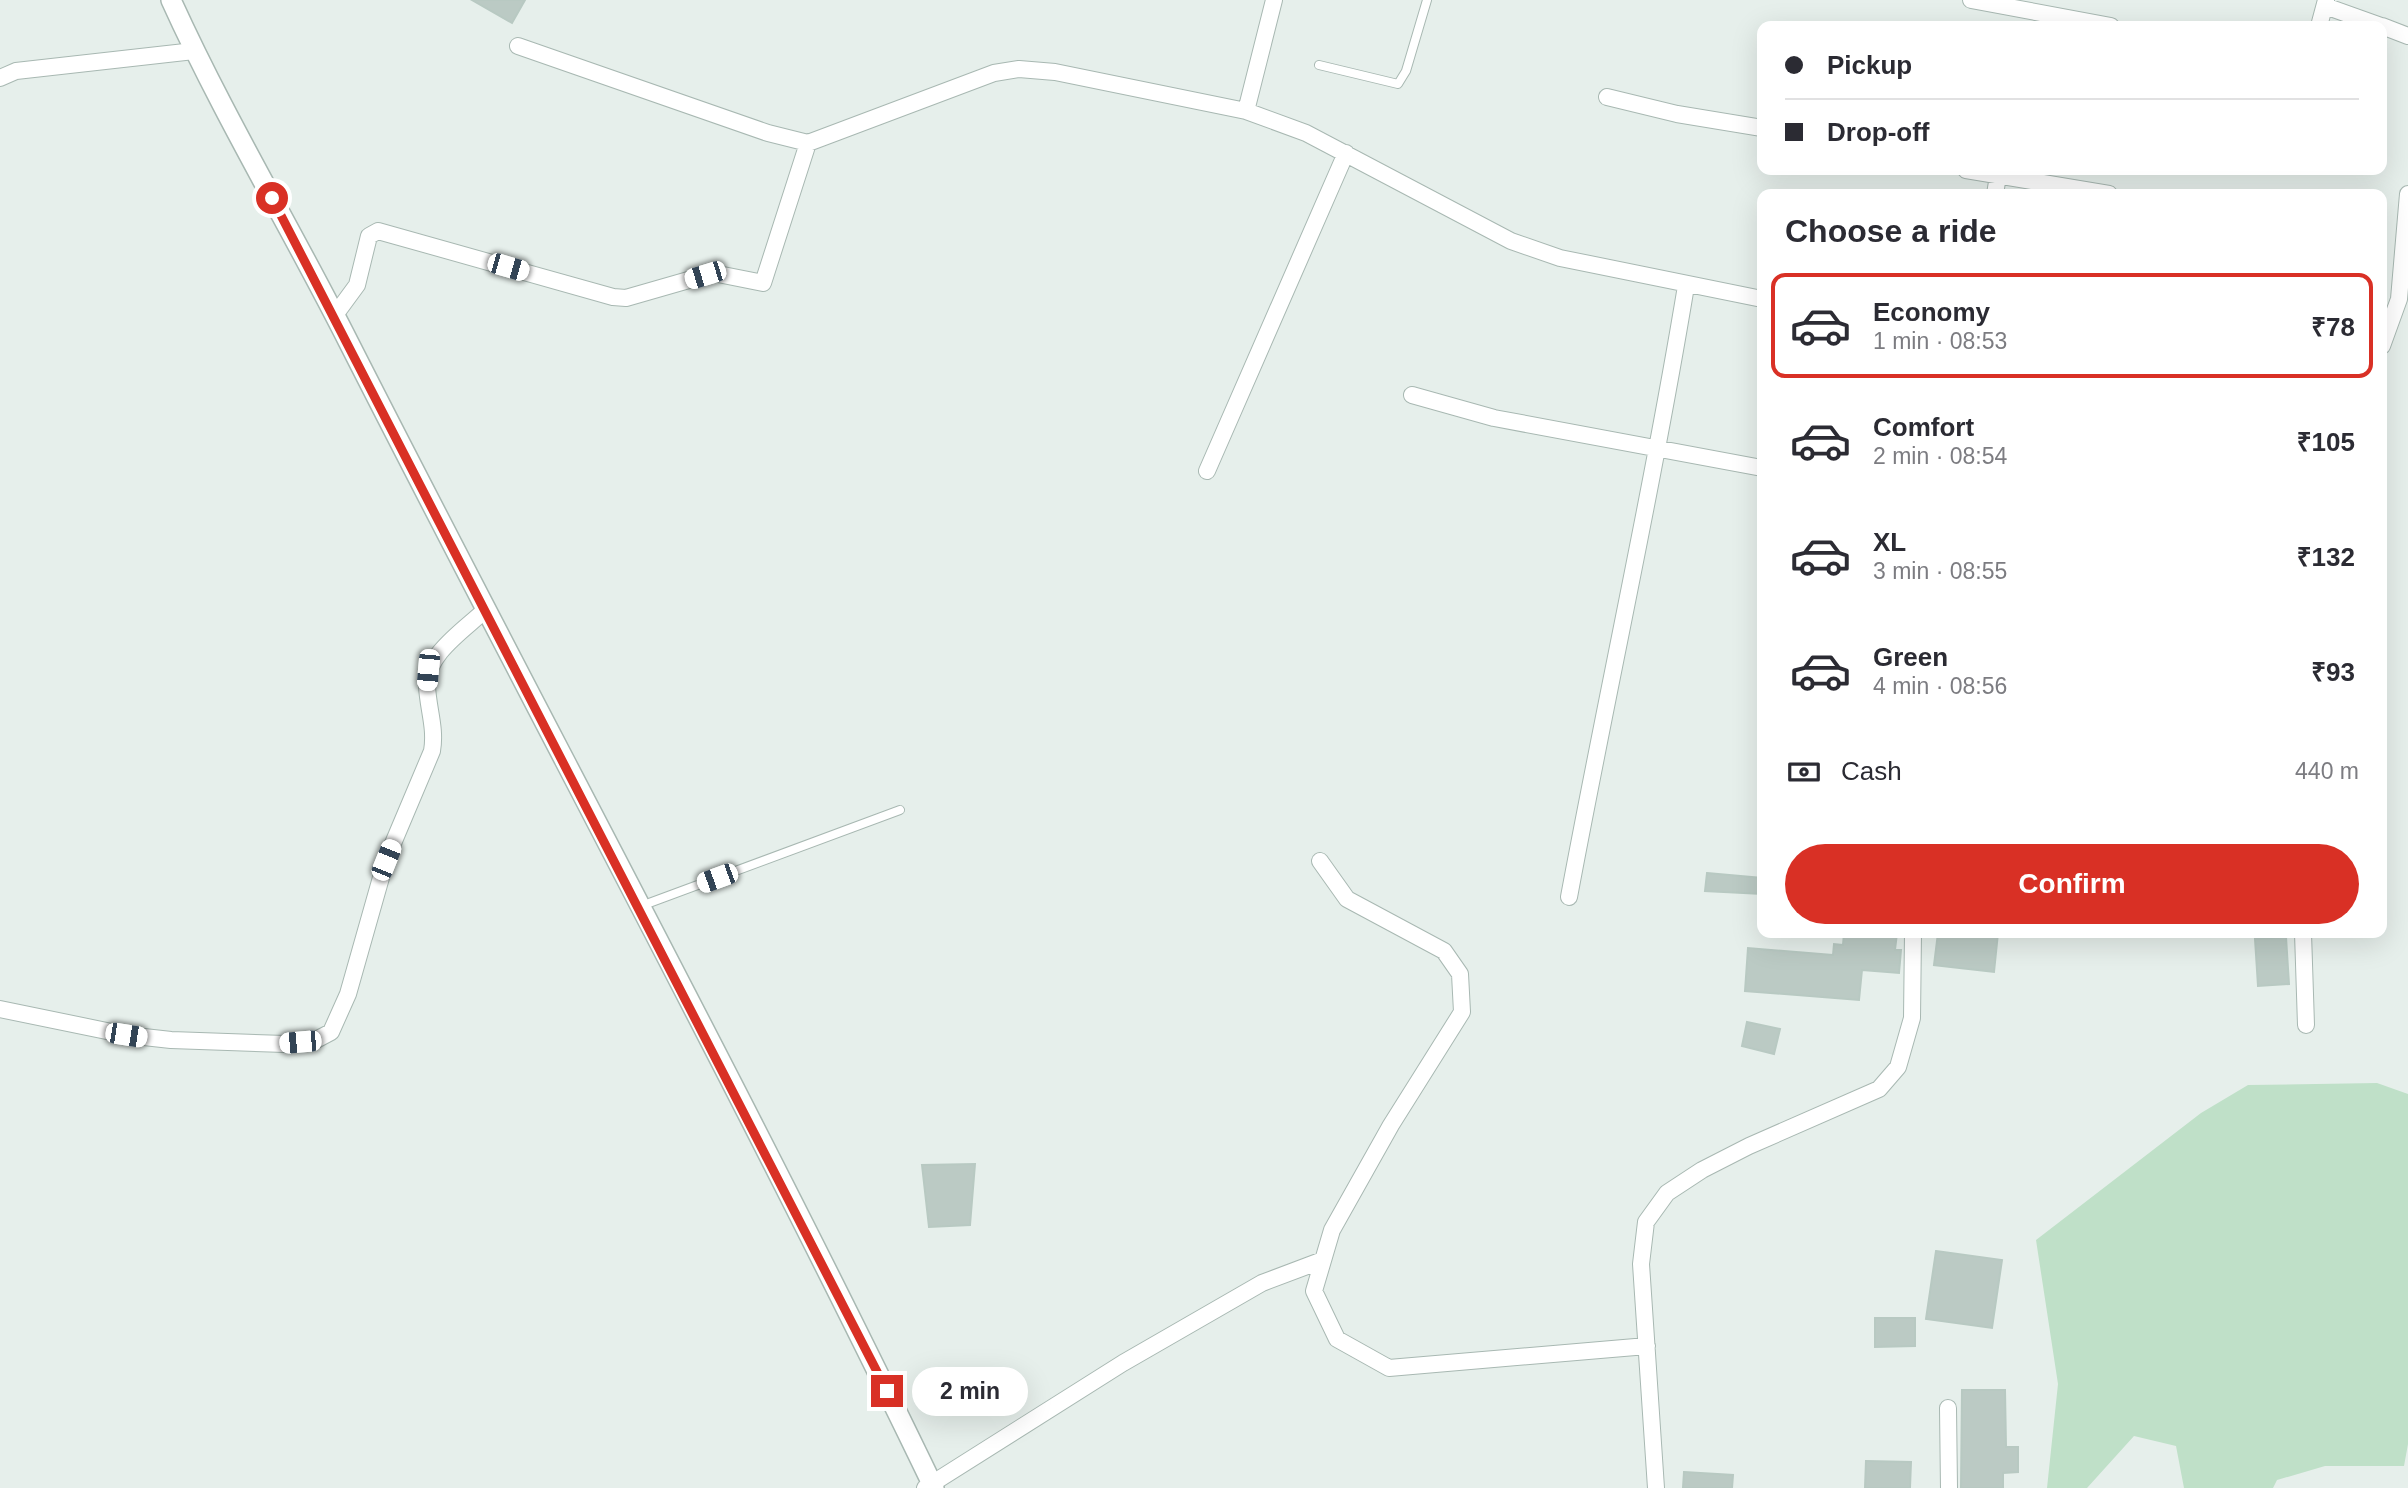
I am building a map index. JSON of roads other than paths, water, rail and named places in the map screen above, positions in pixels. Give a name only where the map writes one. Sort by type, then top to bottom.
[{"type":"street","points":[[171,0],[194,51],[335,315],[484,611],[854,1322],[930,1486],[1123,1363],[1262,1283],[1323,1260]]},
{"type":"street","points":[[1246,111],[1274,0]]},
{"type":"street","points":[[1971,0],[2024,5],[2090,21]]},
{"type":"street","points":[[2320,21],[2325,3],[2369,21]]},
{"type":"street","points":[[2387,28],[2408,36]]},
{"type":"street","points":[[518,46],[768,133],[808,143],[857,127],[973,80],[1019,69],[1055,72],[1246,111],[1306,133],[1480,227],[1560,258],[1686,286],[1757,298]]},
{"type":"street","points":[[0,78],[16,71],[194,51]]},
{"type":"street","points":[[1606,97],[1678,114],[1757,127]]},
{"type":"street","points":[[335,315],[357,285],[369,236],[378,231],[613,297],[626,298],[713,274],[763,284],[808,143]]},
{"type":"street","points":[[1207,471],[1346,153]]},
{"type":"street","points":[[2009,175],[2083,189]]},
{"type":"street","points":[[2387,332],[2399,299],[2408,194]]},
{"type":"street","points":[[1569,897],[1606,696],[1659,450],[1686,286]]},
{"type":"street","points":[[1412,395],[1494,418],[1757,467]]},
{"type":"street","points":[[0,1009],[126,1035],[171,1040],[285,1044],[314,1041],[331,1032],[348,994],[386,860],[432,751],[435,735],[426,687],[428,670],[437,656],[484,611]]},
{"type":"street","points":[[1320,861],[1347,899],[1444,951],[1460,974],[1462,1012],[1384,1137],[1332,1230],[1314,1291],[1337,1339],[1389,1368],[1647,1346]]},
{"type":"street","points":[[1656,1488],[1641,1264],[1646,1222],[1667,1193],[1702,1170],[1749,1146],[1879,1089],[1898,1068],[1912,1018],[1913,938]]},
{"type":"street","points":[[2303,938],[2306,1025]]},
{"type":"street","points":[[1948,1408],[1949,1488]]},
{"type":"lane","points":[[1319,65],[1398,84],[1406,71],[1427,0]]},
{"type":"lane","points":[[639,908],[900,810]]}]
